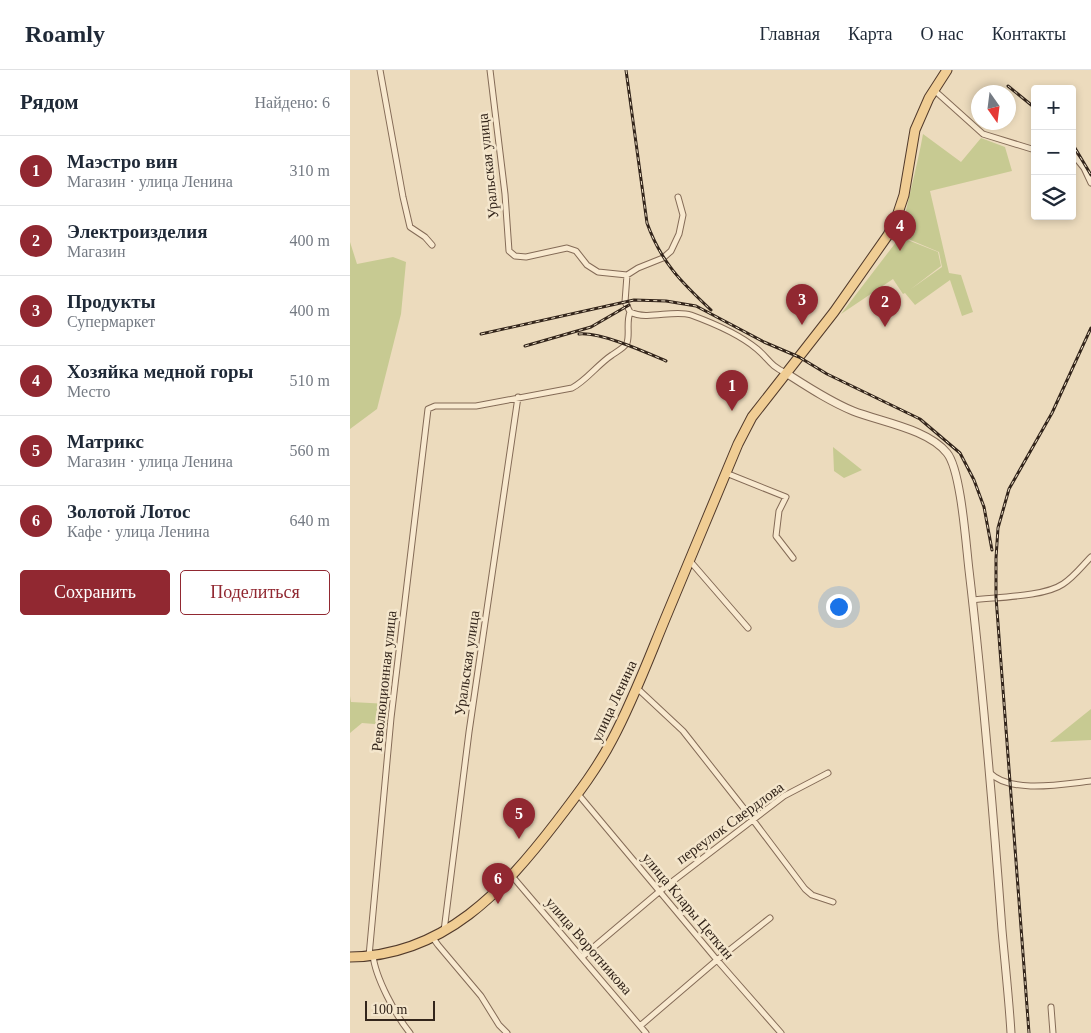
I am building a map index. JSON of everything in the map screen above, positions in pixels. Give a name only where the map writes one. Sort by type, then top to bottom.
[{"type":"main road","name":"улица Ленина","points":[[350,957],[371,956],[395,951],[434,938],[463,920],[512,876],[547,835],[578,794],[612,742],[637,688],[738,444],[752,418],[834,312],[888,235],[904,195],[915,130],[934,90],[947,70]]},
{"type":"street","points":[[380,70],[410,227],[425,237],[432,245]]},
{"type":"street","name":"Уральская улица","points":[[490,70],[510,251],[515,256],[526,257],[567,248],[576,250],[587,265],[598,272],[627,275]]},
{"type":"street","points":[[934,90],[983,134],[1031,149]]},
{"type":"street","points":[[1076,158],[1084,168],[1091,183]]},
{"type":"street","points":[[518,397],[572,388],[581,384],[603,361],[626,345],[627,320],[630,312],[625,302],[627,275],[638,268],[663,258],[671,251],[679,234],[683,215],[678,198]]},
{"type":"street","points":[[630,312],[642,315],[689,314],[740,338],[757,350],[772,366],[830,401],[906,428],[933,441],[948,454],[955,474],[961,504],[972,600],[990,774],[1011,1033]]},
{"type":"street","name":"Уральская улица","points":[[444,932],[469,732],[518,397]]},
{"type":"street","name":"Революционная улица","points":[[371,956],[392,718],[428,410],[435,406],[476,406],[518,397]]},
{"type":"street","points":[[726,473],[786,497],[780,511],[776,536],[793,558]]},
{"type":"street","points":[[972,600],[1032,594],[1059,587],[1091,557]]},
{"type":"street","points":[[689,560],[748,628]]},
{"type":"street","points":[[637,688],[683,731],[754,820],[805,889],[812,895],[833,902]]},
{"type":"street","name":"переулок Свердлова","points":[[582,957],[660,891],[784,796],[828,773]]},
{"type":"street","points":[[990,774],[995,779],[1027,786],[1091,781]]},
{"type":"street","name":"улица Клары Цеткин","points":[[578,794],[717,960],[781,1033]]},
{"type":"street","name":"улица Воротникова","points":[[512,876],[646,1033]]},
{"type":"street","points":[[640,1026],[717,960],[770,918]]},
{"type":"street","points":[[434,938],[481,996],[499,1025],[507,1033]]},
{"type":"street","points":[[371,956],[390,1002],[410,1033]]},
{"type":"street","points":[[1051,1007],[1053,1033]]},
{"type":"green space","points":[[923,134],[961,162],[981,138],[1005,147],[1012,171],[930,191],[949,273],[961,275],[973,312],[962,316],[950,280],[915,305],[905,293],[903,294],[893,279],[841,314],[900,237],[938,252],[941,266],[911,289],[942,267],[939,252],[901,236]]},
{"type":"green space","points":[[350,242],[357,264],[393,257],[406,262],[401,314],[377,409],[350,429]]},
{"type":"green space","points":[[833,447],[862,470],[844,478],[834,471]]},
{"type":"green space","points":[[350,696],[351,702],[389,704],[387,725],[362,723],[350,733]]},
{"type":"green space","points":[[1091,709],[1091,740],[1050,742]]},
{"type":"railway","points":[[626,70],[647,223],[659,249],[673,271],[711,310]]},
{"type":"railway","points":[[1016,93],[1031,105]]},
{"type":"railway","points":[[1076,150],[1091,175]]},
{"type":"railway","points":[[481,334],[634,300],[666,301],[696,306],[764,342],[799,357],[827,374],[920,419],[960,453],[974,480],[984,507],[992,550]]},
{"type":"railway","points":[[525,346],[591,327],[629,305]]},
{"type":"railway","points":[[1029,1033],[996,597],[998,528],[1009,489],[1052,413],[1091,328]]},
{"type":"railway","points":[[579,334],[611,339],[666,361]]},
{"type":"place","name":"Хозяйка медной горы","points":[[900,251]]},
{"type":"place","name":"Продукты","points":[[802,325]]},
{"type":"place","name":"Электроизделия","points":[[885,327]]},
{"type":"place","name":"Маэстро вин","points":[[732,411]]},
{"type":"place","name":"Матрикс","points":[[519,839]]},
{"type":"place","name":"Золотой Лотос","points":[[498,904]]}]
